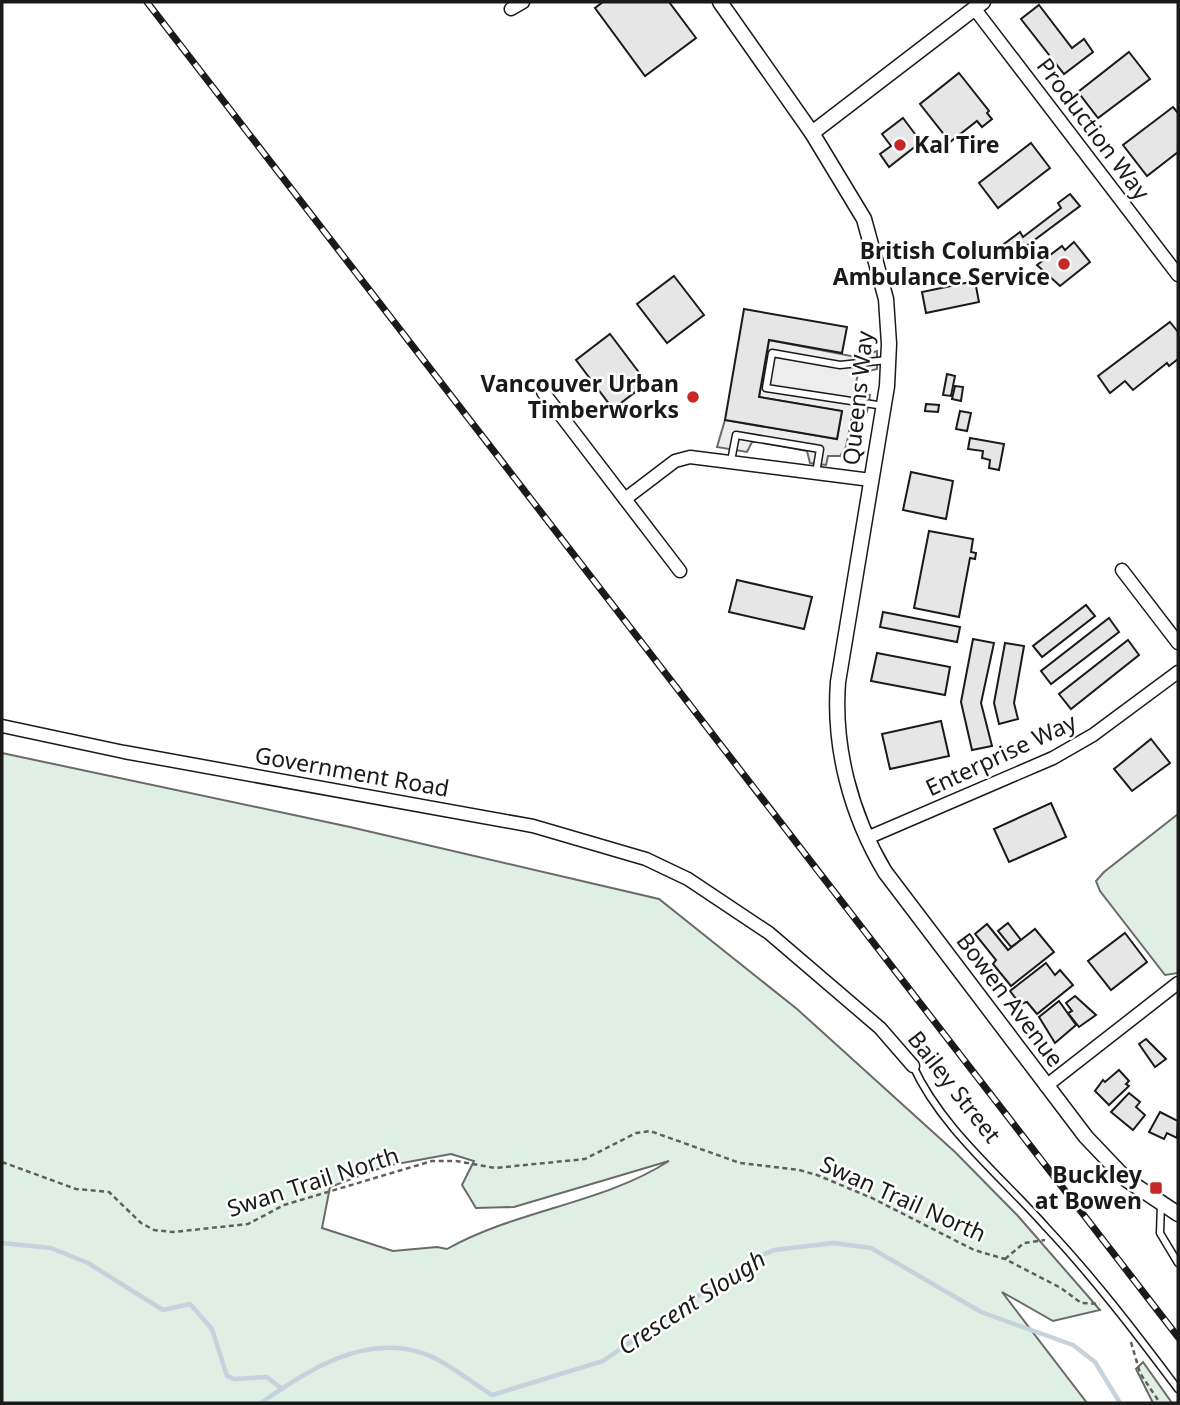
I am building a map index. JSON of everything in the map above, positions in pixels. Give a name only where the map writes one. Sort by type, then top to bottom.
[{"type":"street","points":[[511,9],[523,2]]},
{"type":"street","name":"Queens Way","points":[[720,2],[812,133],[864,219],[886,299],[889,360],[884,406],[838,682],[835,720],[841,760],[867,838]]},
{"type":"street","points":[[812,133],[979,5]]},
{"type":"street","name":"Production Way","points":[[979,5],[1178,275]]},
{"type":"street","points":[[543,392],[680,571]]},
{"type":"street","points":[[625,499],[675,461],[690,457],[871,480]]},
{"type":"street","points":[[1122,570],[1178,643]]},
{"type":"street","name":"Enterprise Way","points":[[867,838],[1053,758],[1093,735],[1178,672]]},
{"type":"street","name":"Government Road","points":[[2,726],[124,752],[533,827],[646,859],[688,879]]},
{"type":"street","name":"Bowen Avenue","points":[[867,838],[886,872],[1099,1153],[1127,1180],[1178,1214]]},
{"type":"street","name":"Bailey Street","points":[[688,879],[769,933],[880,1028],[914,1066]]},
{"type":"street","points":[[1046,1086],[1178,983]]},
{"type":"lane","points":[[884,406],[766,388],[772,353],[840,365],[889,360]]},
{"type":"lane","points":[[731,461],[736,435],[764,438],[820,449],[816,473]]},
{"type":"lane","name":"Bailey Street","points":[[914,1066],[926,1093],[957,1131],[1054,1234],[1108,1298],[1178,1389]]},
{"type":"lane","points":[[1161,1204],[1160,1233],[1178,1262]]},
{"type":"path","name":"Swan Trail North","points":[[2,1162],[76,1189],[109,1192],[141,1223],[154,1230],[173,1232],[248,1224],[284,1205],[432,1161],[456,1161],[495,1168],[585,1159],[602,1153],[621,1139],[650,1131],[740,1163],[799,1170],[817,1175],[974,1250],[1005,1259],[1061,1288],[1081,1303],[1098,1305],[1108,1298]]},
{"type":"path","points":[[1005,1259],[1024,1243],[1046,1239],[1054,1234]]},
{"type":"path","points":[[1137,1335],[1131,1340],[1132,1351],[1140,1373],[1160,1403]]},
{"type":"green space","points":[[2,753],[350,827],[659,899],[797,1009],[955,1152],[1018,1216],[1100,1310],[1053,1321],[1002,1292],[1087,1403],[2,1403]],"holes":[[[451,1154],[474,1161],[462,1185],[476,1208],[514,1207],[669,1161],[616,1187],[501,1225],[447,1249],[437,1247],[393,1251],[322,1228],[330,1187],[386,1166]]]},
{"type":"green space","points":[[1178,814],[1178,973],[1165,975],[1100,891],[1096,881]]},
{"type":"green space","points":[[1143,1362],[1172,1403],[1153,1403],[1136,1369]]},
{"type":"shaded area","points":[[769,340],[856,357],[877,351],[877,369],[858,374],[854,391],[870,395],[867,412],[853,412],[846,447],[840,456],[828,456],[826,465],[810,463],[807,451],[761,442],[752,442],[747,452],[717,447],[725,420],[837,439],[842,411],[759,397]]},
{"type":"building","points":[[603,2],[669,2],[696,38],[645,76],[595,8]]},
{"type":"building","points":[[1039,5],[1072,48],[1084,39],[1093,52],[1064,74],[1021,19]]},
{"type":"building","points":[[1129,52],[1150,79],[1098,118],[1078,92]]},
{"type":"building","points":[[959,73],[989,111],[987,113],[992,119],[982,127],[977,121],[950,142],[920,104]]},
{"type":"building","points":[[1173,107],[1178,113],[1178,152],[1147,176],[1123,145]]},
{"type":"building","points":[[903,118],[921,142],[889,167],[880,154],[891,146],[882,134]]},
{"type":"building","points":[[1031,143],[1050,168],[998,208],[979,183]]},
{"type":"building","points":[[1070,194],[1080,206],[1009,259],[1000,247],[1020,232],[1023,237],[1061,208],[1058,203]]},
{"type":"building","name":"British Columbia Ambulance Service","points":[[1074,242],[1090,262],[1060,286],[1037,265],[1062,246],[1065,250]]},
{"type":"building","points":[[674,276],[704,315],[667,343],[637,304]]},
{"type":"building","points":[[975,281],[979,302],[926,313],[922,292]]},
{"type":"building","points":[[744,309],[847,327],[842,353],[769,340],[759,397],[842,411],[837,439],[725,420]]},
{"type":"building","points":[[1170,322],[1178,332],[1178,359],[1169,366],[1167,363],[1133,390],[1125,381],[1110,393],[1098,376]]},
{"type":"building","points":[[610,334],[647,383],[613,409],[576,360]]},
{"type":"building","points":[[947,374],[955,376],[951,396],[943,395]]},
{"type":"building","points":[[955,386],[963,387],[961,401],[952,399]]},
{"type":"building","points":[[926,404],[939,405],[938,412],[925,411]]},
{"type":"building","points":[[960,411],[971,413],[967,431],[956,429]]},
{"type":"building","points":[[970,438],[1004,444],[999,470],[989,468],[990,460],[982,458],[983,451],[968,449]]},
{"type":"building","points":[[911,472],[953,481],[946,519],[903,510]]},
{"type":"building","points":[[929,531],[973,539],[971,552],[976,553],[975,559],[970,558],[959,617],[914,608]]},
{"type":"building","points":[[737,580],[812,597],[804,629],[729,612]]},
{"type":"building","points":[[1086,605],[1095,616],[1042,657],[1033,646]]},
{"type":"building","points":[[883,612],[960,627],[957,642],[880,627]]},
{"type":"building","points":[[1109,618],[1119,632],[1051,684],[1041,671]]},
{"type":"building","points":[[973,639],[994,643],[981,703],[992,746],[972,750],[961,702]]},
{"type":"building","points":[[1128,640],[1139,655],[1071,709],[1059,694]]},
{"type":"building","points":[[1005,643],[1024,646],[1014,703],[1018,719],[999,724],[994,703]]},
{"type":"building","points":[[877,653],[950,667],[945,695],[871,681]]},
{"type":"building","points":[[941,721],[949,756],[890,769],[882,734]]},
{"type":"building","points":[[1151,739],[1170,763],[1132,791],[1114,769]]},
{"type":"building","points":[[1051,803],[1066,837],[1009,862],[994,829]]},
{"type":"building","points":[[1008,923],[1021,940],[1011,947],[998,931]]},
{"type":"building","points":[[987,924],[1008,950],[1035,929],[1054,952],[1011,986],[993,964],[996,960],[975,934]]},
{"type":"building","points":[[1125,933],[1147,962],[1111,990],[1088,961]]},
{"type":"building","points":[[1046,963],[1055,975],[1060,970],[1073,985],[1037,1014],[1027,1002],[1020,1004],[1010,991]]},
{"type":"building","points":[[1075,996],[1096,1015],[1079,1027],[1068,1013],[1072,1011],[1066,1003]]},
{"type":"building","points":[[1059,1001],[1076,1025],[1055,1043],[1039,1017]]},
{"type":"building","points":[[1146,1039],[1166,1059],[1155,1067],[1139,1044]]},
{"type":"building","points":[[1119,1070],[1129,1081],[1126,1084],[1129,1086],[1109,1105],[1095,1091],[1103,1080],[1105,1082]]},
{"type":"building","points":[[1129,1093],[1140,1102],[1136,1107],[1145,1115],[1133,1130],[1111,1112]]},
{"type":"building","points":[[1160,1112],[1178,1121],[1177,1138],[1167,1133],[1164,1139],[1149,1132]]},
{"type":"waterway","points":[[2,1243],[51,1248],[88,1263],[163,1310],[190,1304],[212,1329],[227,1376],[234,1379],[267,1377],[282,1389]]},
{"type":"waterway","name":"Crescent Slough","points":[[261,1403],[316,1368],[357,1352],[378,1348],[400,1348],[430,1356],[492,1395],[603,1361],[747,1262],[774,1250],[834,1243],[871,1248],[981,1312],[1073,1345],[1095,1362],[1120,1403]]},
{"type":"railway","points":[[147,2],[1178,1337]]},
{"type":"place","name":"Kal Tire","points":[[900,145]]},
{"type":"place","name":"British Columbia Ambulance Service","points":[[1064,264]]},
{"type":"place","name":"Vancouver Urban Timberworks","points":[[693,397]]},
{"type":"place","name":"Buckley at Bowen","points":[[1156,1188]]}]
